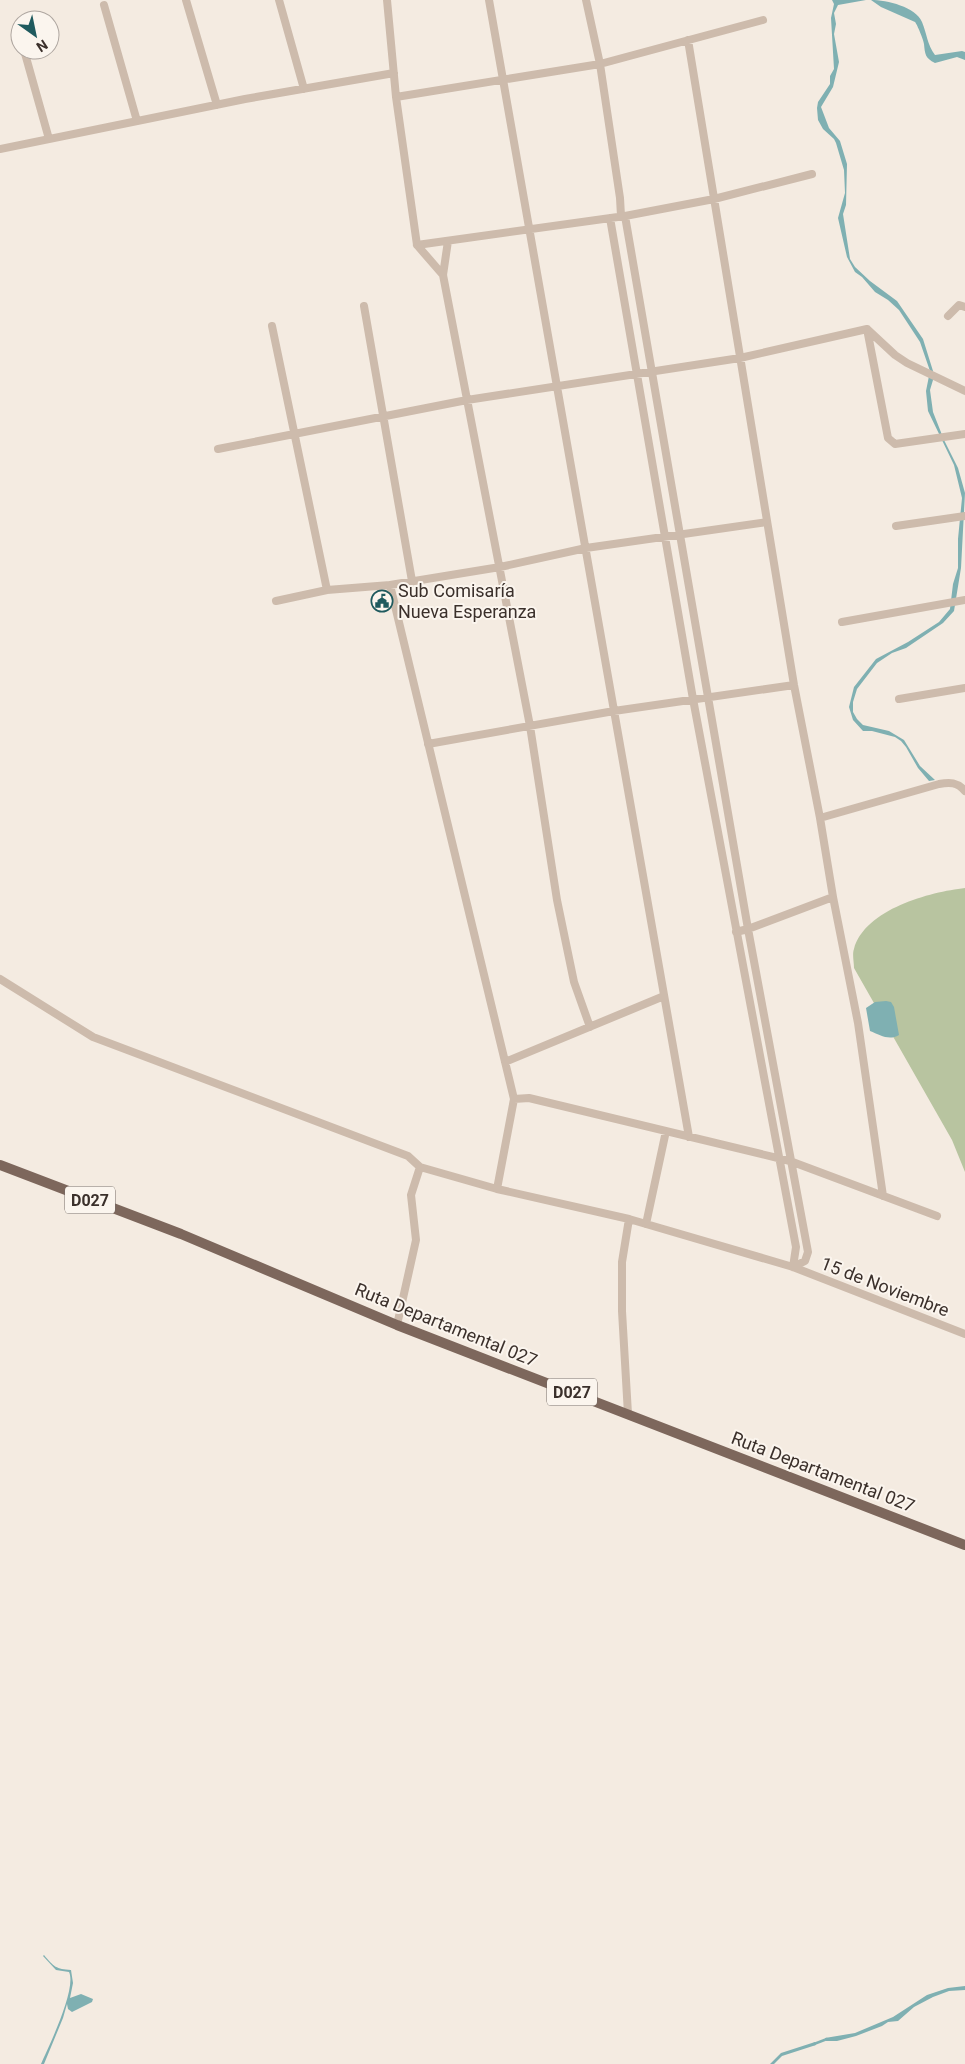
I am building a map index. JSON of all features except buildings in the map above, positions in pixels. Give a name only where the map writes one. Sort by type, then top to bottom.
[{"type":"main road","name":"Ruta Departamental 027","points":[[0,1165],[181,1234],[397,1325],[965,1545]]},
{"type":"street","points":[[186,0],[216,105]]},
{"type":"street","points":[[279,0],[304,89]]},
{"type":"street","points":[[387,0],[396,97],[417,246],[442,275]]},
{"type":"street","points":[[489,0],[689,1137]]},
{"type":"street","points":[[586,0],[600,64],[623,216],[709,697],[748,929],[808,1252],[805,1261],[793,1267]]},
{"type":"street","points":[[104,5],[137,121]]},
{"type":"street","points":[[396,97],[600,64],[763,20]]},
{"type":"street","points":[[688,40],[794,685],[858,1023],[883,1196]]},
{"type":"street","points":[[27,60],[49,139]]},
{"type":"street","points":[[0,149],[216,105],[394,73]]},
{"type":"street","points":[[417,246],[530,228],[623,216],[714,199],[812,174]]},
{"type":"street","points":[[610,218],[693,699],[796,1247],[793,1267]]},
{"type":"street","points":[[448,241],[442,275],[468,400],[530,726],[556,900],[574,982],[590,1027]]},
{"type":"street","points":[[948,316],[959,305],[965,307]]},
{"type":"street","points":[[364,306],[412,581]]},
{"type":"street","points":[[272,326],[327,590]]},
{"type":"street","points":[[218,449],[468,400],[740,358],[867,330]]},
{"type":"street","points":[[867,330],[907,363],[965,390]]},
{"type":"street","points":[[867,330],[888,438],[895,444],[965,434]]},
{"type":"street","points":[[896,526],[965,516]]},
{"type":"street","points":[[276,601],[327,590],[390,585],[500,567],[586,548],[767,522]]},
{"type":"street","points":[[390,585],[514,1099],[497,1189]]},
{"type":"street","points":[[842,622],[965,600]]},
{"type":"street","points":[[428,744],[614,711],[794,685]]},
{"type":"street","points":[[899,699],[965,688]]},
{"type":"street","points":[[820,818],[936,785],[965,780]]},
{"type":"street","points":[[951,782],[960,785],[965,791]]},
{"type":"street","points":[[736,932],[833,898]]},
{"type":"street","name":"15 de Noviembre","points":[[0,979],[93,1037],[408,1156],[420,1167],[497,1189],[629,1219],[793,1267],[965,1334]]},
{"type":"street","points":[[505,1062],[664,996]]},
{"type":"street","points":[[514,1099],[530,1098],[790,1161],[938,1216]]},
{"type":"street","points":[[646,1224],[666,1131]]},
{"type":"street","points":[[397,1325],[416,1240],[411,1195],[420,1167]]},
{"type":"street","points":[[628,1414],[622,1311],[622,1262],[629,1219]]},
{"type":"green space","points":[[965,888],[965,1172],[952,1140],[854,968],[853,956],[860,935],[871,923],[885,913],[917,899]]},
{"type":"water","points":[[832,0],[866,0],[838,5],[834,13],[836,24],[834,34],[839,62],[833,87],[821,107],[829,128],[840,141],[847,164],[846,205],[843,214],[850,259],[855,267],[870,281],[897,301],[923,339],[933,371],[930,390],[933,412],[958,468],[965,493],[961,568],[954,611],[943,623],[906,648],[892,653],[877,663],[857,689],[853,702],[853,712],[863,725],[889,731],[904,740],[920,766],[935,780],[929,781],[918,768],[901,741],[895,737],[872,731],[863,731],[853,720],[849,707],[854,687],[876,659],[908,642],[939,622],[950,609],[953,584],[958,568],[958,539],[962,498],[954,465],[928,411],[926,391],[930,371],[920,342],[899,310],[875,292],[855,272],[847,257],[838,218],[845,193],[844,170],[834,139],[823,129],[818,120],[817,108],[818,102],[830,84],[830,76],[834,69],[831,18],[834,4]]},
{"type":"water","points":[[871,0],[893,3],[914,12],[922,22],[935,55],[962,51],[965,52],[965,60],[957,57],[935,63],[926,55],[923,40],[915,22],[881,7]]},
{"type":"water","points":[[875,1002],[891,1002],[894,1007],[899,1035],[895,1037],[884,1037],[870,1031],[866,1008]]},
{"type":"water","points":[[44,1955],[56,1967],[71,1970],[73,1983],[70,1998],[81,1994],[93,1999],[92,2002],[72,2012],[68,2009],[67,2004],[44,2064],[41,2064],[66,2003],[70,1980],[69,1972],[56,1970]]},
{"type":"water","points":[[965,1986],[965,1990],[949,1991],[933,1997],[914,2007],[898,2021],[888,2022],[856,2036],[837,2041],[826,2041],[825,2038],[855,2033],[893,2017],[927,1995],[948,1988]]},
{"type":"water","points":[[815,2042],[816,2045],[782,2056],[774,2064],[770,2064],[781,2053]]},
{"type":"waterway","points":[[814,2044],[827,2039]]},
{"type":"place","name":"Sub Comisaría Nueva Esperanza","points":[[382,601]]}]
